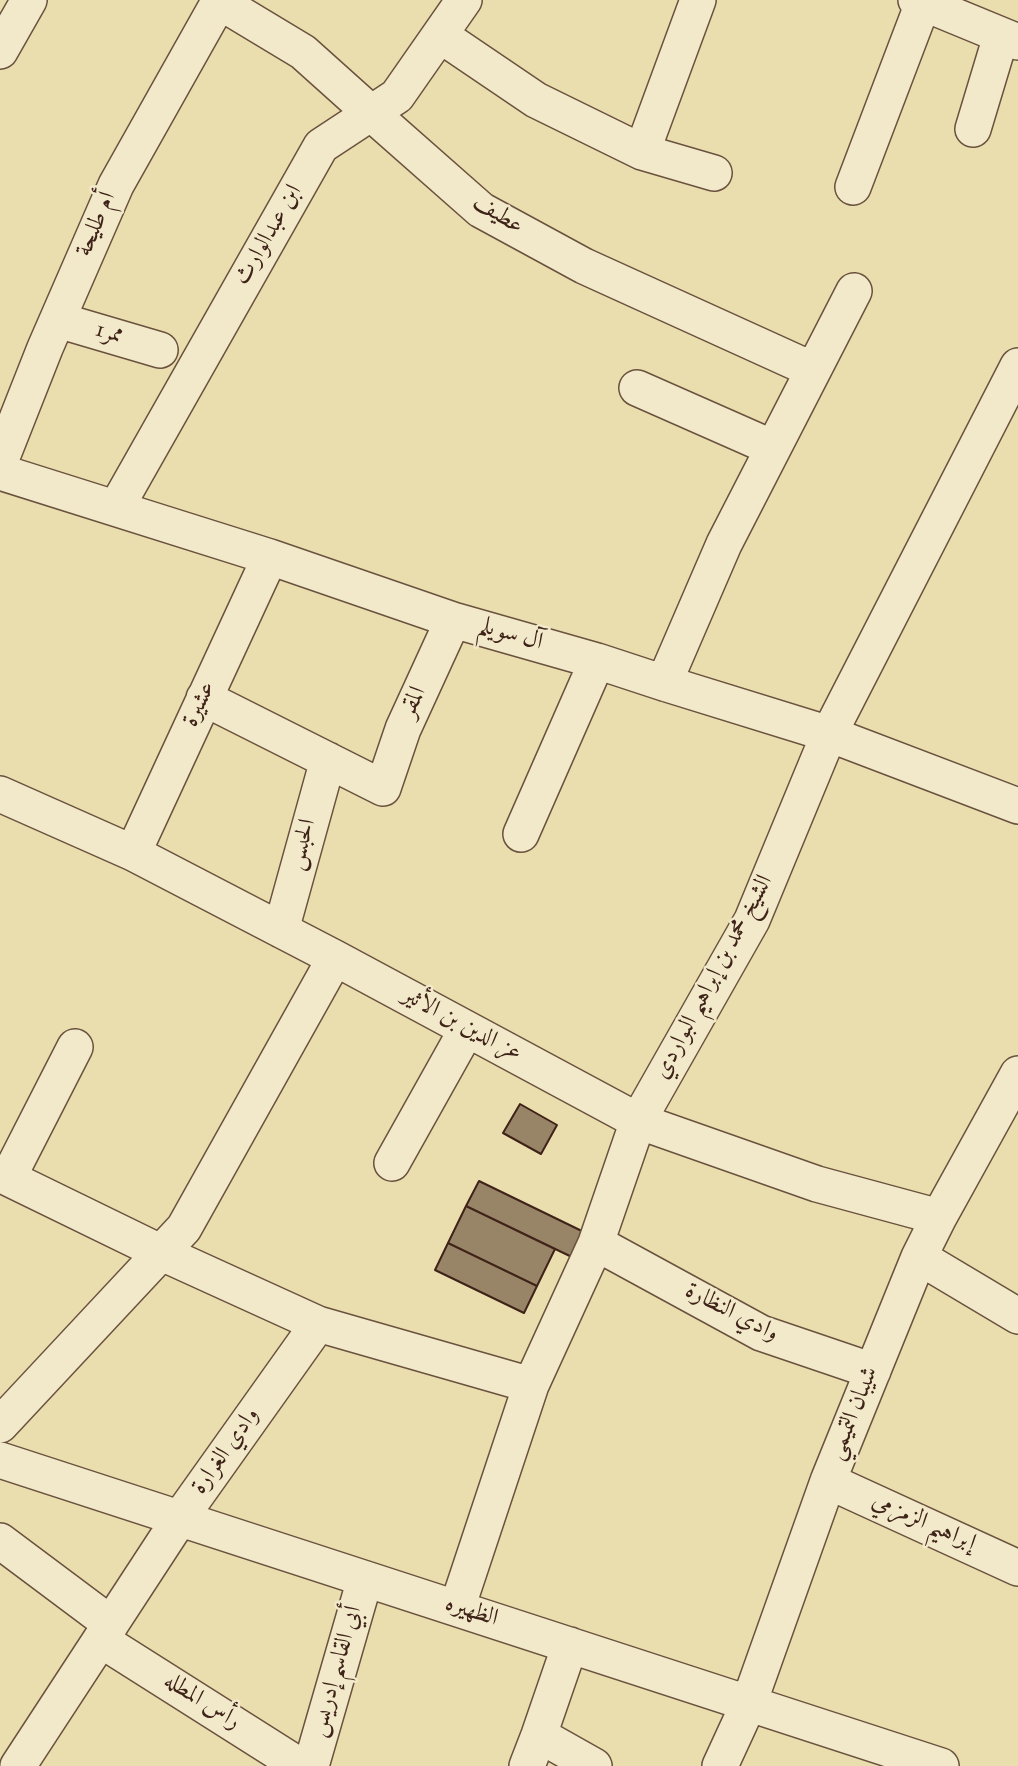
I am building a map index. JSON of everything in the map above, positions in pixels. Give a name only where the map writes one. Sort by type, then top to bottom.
[{"type":"street","points":[[0,51],[30,0]]},
{"type":"street","name":"ابن عبدالوارث","points":[[116,508],[321,146],[397,96],[464,0]]},
{"type":"street","points":[[642,152],[698,0]]},
{"type":"street","name":"عطيف","points":[[220,1],[303,52],[481,210],[584,266],[813,370]]},
{"type":"street","name":"أم طليحة","points":[[0,462],[116,185],[220,1]]},
{"type":"street","points":[[853,187],[919,2],[1010,39],[973,129]]},
{"type":"street","points":[[440,35],[536,100],[642,152],[714,173]]},
{"type":"street","points":[[664,683],[724,544],[854,291]]},
{"type":"street","name":"ممر1","points":[[58,320],[160,350]]},
{"type":"street","name":"الشيخ محمد بن إبراهيم البواردي","points":[[457,1608],[531,1385],[596,1243],[638,1121],[752,920],[829,734],[1018,366]]},
{"type":"street","points":[[637,388],[773,449]]},
{"type":"street","name":"آل سويلم","points":[[0,472],[270,557],[453,620],[597,661],[829,734],[1018,806]]},
{"type":"street","name":"عشيرة","points":[[133,853],[270,557]]},
{"type":"street","name":"المقر","points":[[328,760],[383,788],[403,729],[453,620]]},
{"type":"street","points":[[521,834],[597,661]]},
{"type":"street","points":[[204,698],[328,760]]},
{"type":"street","name":"الحبس","points":[[281,930],[328,760]]},
{"type":"street","name":"عز الدين بن الأثير","points":[[0,794],[133,853],[638,1121],[817,1184],[939,1217]]},
{"type":"street","points":[[0,1425],[184,1228],[335,958]]},
{"type":"street","points":[[392,1163],[467,1029]]},
{"type":"street","points":[[75,1047],[4,1176],[162,1253],[318,1324],[531,1385]]},
{"type":"street","name":"شيبان التميمي","points":[[720,1766],[748,1703],[828,1481],[919,1257],[1018,1074]]},
{"type":"street","name":"وادي النظارة","points":[[596,1243],[761,1333],[873,1371]]},
{"type":"street","points":[[919,1257],[1018,1316]]},
{"type":"street","name":"وادي الغرارة","points":[[18,1766],[180,1518],[318,1324]]},
{"type":"street","name":"الظهيره","points":[[0,1460],[930,1764]]},
{"type":"street","name":"إبراهيم الزمزمي","points":[[828,1481],[1018,1568]]},
{"type":"street","name":"رأس المطله","points":[[0,1541],[106,1632],[300,1766]]},
{"type":"street","name":"أبي القاسم إدريس","points":[[310,1766],[365,1578]]},
{"type":"street","points":[[570,1645],[533,1750],[594,1766]]},
{"type":"building","points":[[520,1104],[557,1125],[541,1154],[503,1133]]},
{"type":"building","points":[[479,1181],[588,1234],[576,1259],[466,1206]]},
{"type":"building","points":[[466,1206],[555,1249],[537,1286],[448,1243]]},
{"type":"building","points":[[448,1243],[537,1286],[524,1313],[435,1270]]}]
